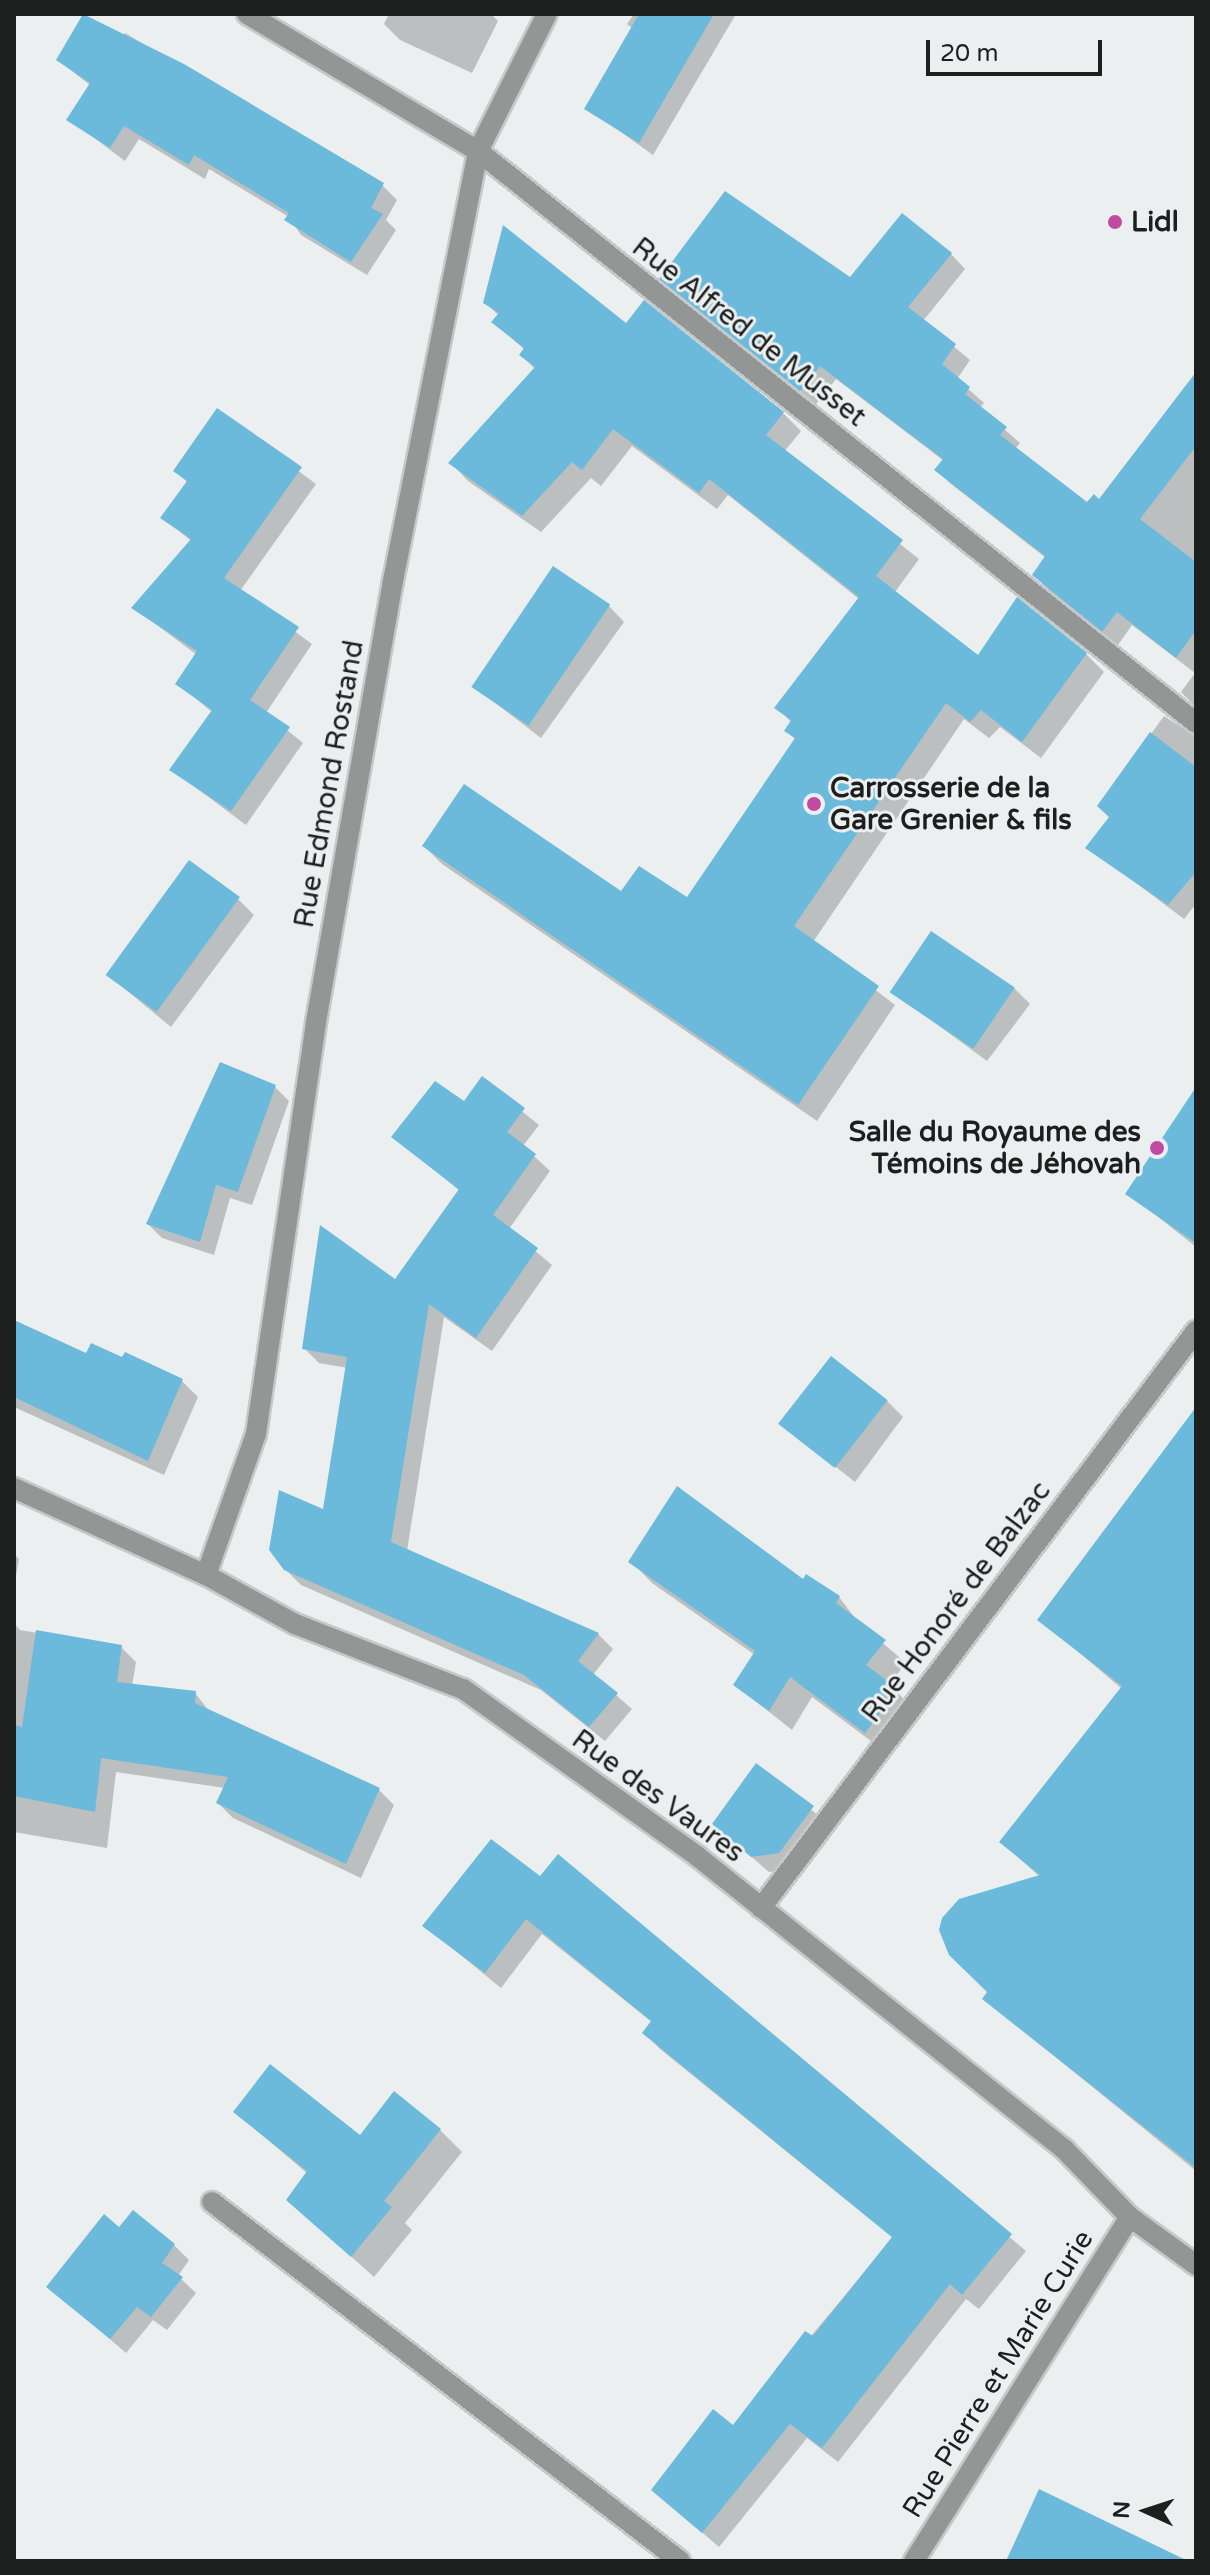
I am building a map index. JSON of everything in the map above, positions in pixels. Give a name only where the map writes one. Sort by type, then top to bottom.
[{"type":"street","name":"Rue Alfred de Musset","points":[[247,14],[478,151],[1196,723]]},
{"type":"street","name":"Rue Edmond Rostand","points":[[206,1575],[256,1434],[322,990],[393,581],[478,151],[547,14]]},
{"type":"street","name":"Rue Honoré de Balzac","points":[[761,1908],[1196,1331]]},
{"type":"street","name":"Rue des Vaures","points":[[14,1488],[206,1575],[295,1624],[463,1689],[761,1908],[1064,2149],[1130,2217],[1196,2265]]},
{"type":"street","points":[[212,2202],[680,2561]]},
{"type":"street","name":"Rue Pierre et Marie Curie","points":[[914,2561],[1130,2217]]},
{"type":"building","points":[[83,14],[184,64],[384,183],[371,208],[383,214],[351,262],[284,220],[289,213],[194,155],[189,165],[124,126],[110,148],[66,120],[90,83],[56,60]]},
{"type":"building","points":[[639,14],[714,14],[639,143],[584,109]]},
{"type":"building","points":[[725,191],[850,277],[902,213],[952,253],[908,307],[956,344],[942,364],[970,387],[965,394],[1007,427],[1000,435],[1087,502],[1094,494],[1099,499],[1196,372],[1196,446],[1140,519],[1196,562],[1196,630],[1176,658],[1117,612],[1102,632],[1032,575],[1045,556],[934,470],[943,459],[820,366],[800,391],[659,279]]},
{"type":"building","points":[[503,225],[626,323],[644,300],[784,412],[766,435],[903,540],[876,576],[978,655],[1017,597],[1087,653],[1022,742],[981,710],[970,722],[946,703],[794,926],[879,986],[798,1105],[422,846],[464,784],[621,891],[639,866],[687,897],[795,738],[784,731],[791,720],[774,708],[859,597],[709,479],[699,493],[613,429],[582,470],[572,462],[522,516],[448,463],[535,367],[519,355],[524,348],[491,322],[499,313],[483,303]]},
{"type":"building","points":[[217,408],[302,467],[224,578],[299,627],[250,700],[290,727],[231,811],[169,770],[212,710],[175,684],[197,651],[131,608],[191,539],[160,518],[187,481],[173,471]]},
{"type":"building","points":[[553,566],[610,605],[529,726],[471,687]]},
{"type":"building","points":[[1150,732],[1196,767],[1196,872],[1168,905],[1085,848],[1109,817],[1097,806]]},
{"type":"building","points":[[189,860],[240,897],[157,1012],[106,975]]},
{"type":"building","points":[[931,931],[1015,987],[973,1049],[890,992]]},
{"type":"building","points":[[220,1062],[276,1085],[238,1192],[216,1185],[200,1242],[146,1224]]},
{"type":"building","points":[[482,1076],[525,1108],[507,1132],[536,1154],[493,1215],[538,1248],[476,1338],[429,1304],[391,1542],[599,1633],[578,1661],[618,1693],[589,1727],[524,1675],[284,1570],[269,1550],[279,1490],[323,1509],[347,1357],[302,1349],[320,1225],[395,1279],[459,1189],[391,1137],[435,1081],[464,1101]]},
{"type":"building","name":"Salle du Royaume des Témoins de Jéhovah","points":[[1196,1087],[1196,1243],[1125,1194]]},
{"type":"building","points":[[14,1320],[86,1353],[91,1343],[122,1357],[125,1352],[183,1379],[148,1461],[14,1397]]},
{"type":"building","points":[[831,1356],[888,1400],[835,1468],[778,1424]]},
{"type":"building","points":[[1196,1407],[1196,2168],[982,1999],[987,1992],[949,1955],[939,1930],[942,1918],[959,1899],[1040,1875],[999,1842],[1122,1686],[1037,1620]]},
{"type":"building","points":[[677,1486],[803,1579],[806,1574],[840,1596],[836,1603],[886,1640],[866,1665],[898,1689],[865,1733],[790,1677],[769,1711],[733,1685],[755,1651],[628,1562]]},
{"type":"building","points":[[36,1630],[122,1645],[117,1682],[196,1691],[195,1703],[380,1788],[346,1864],[216,1803],[228,1777],[101,1758],[95,1812],[14,1796],[14,1725],[22,1727]]},
{"type":"building","points":[[756,1763],[814,1806],[779,1853],[751,1857],[712,1824]]},
{"type":"building","points":[[491,1839],[540,1876],[558,1854],[1012,2234],[962,2295],[950,2284],[822,2448],[790,2424],[702,2533],[651,2490],[713,2409],[733,2425],[805,2331],[813,2336],[892,2237],[642,2033],[651,2021],[526,1919],[485,1973],[422,1926]]},
{"type":"building","points":[[270,2064],[360,2135],[394,2091],[441,2129],[384,2201],[392,2207],[351,2257],[286,2200],[307,2171],[233,2112]]},
{"type":"building","points":[[133,2210],[175,2244],[162,2263],[183,2277],[151,2317],[137,2307],[110,2339],[46,2287],[104,2214],[119,2227]]},
{"type":"building","points":[[1039,2489],[1188,2561],[1006,2561]]},
{"type":"place","name":"Lidl","points":[[1115,222]]},
{"type":"place","name":"Carrosserie de la Gare Grenier & fils","points":[[814,804]]},
{"type":"place","name":"Salle du Royaume des Témoins de Jéhovah","points":[[1157,1148]]}]
